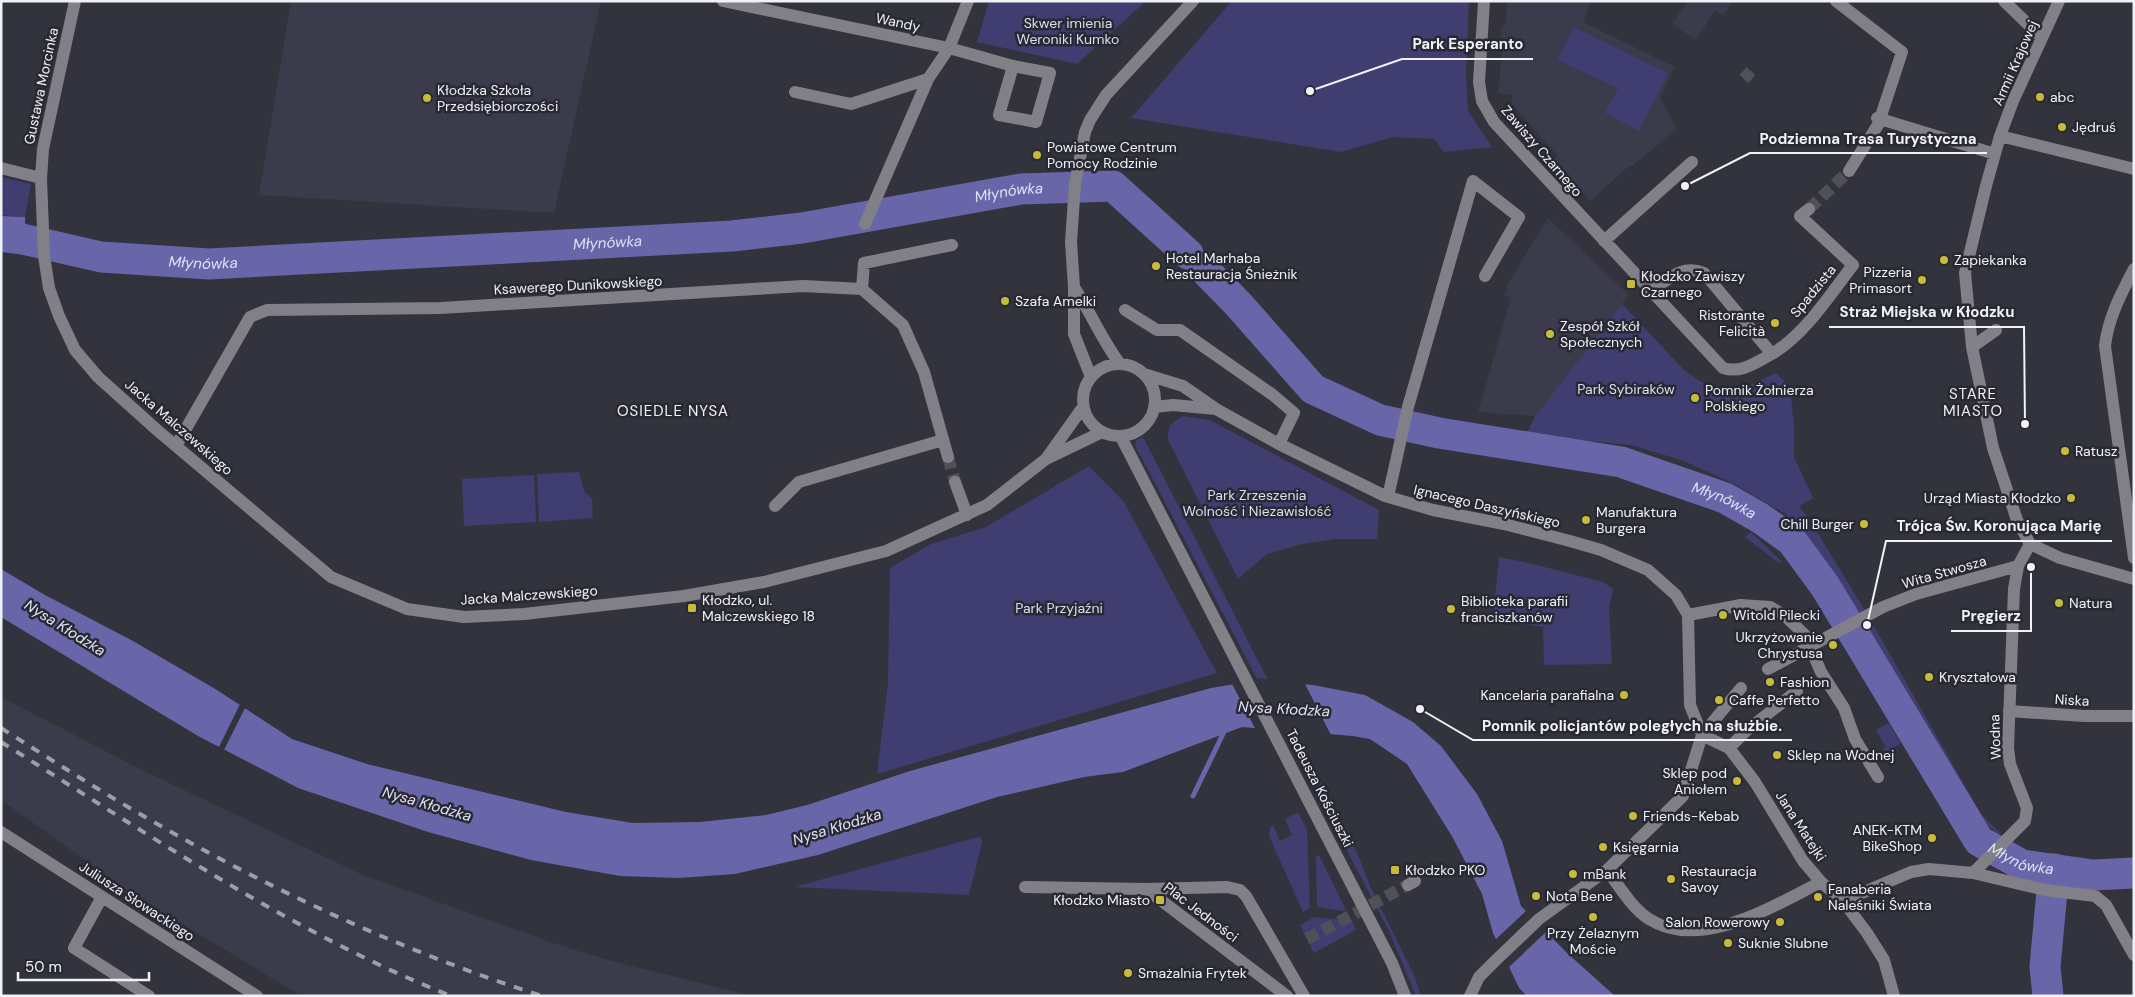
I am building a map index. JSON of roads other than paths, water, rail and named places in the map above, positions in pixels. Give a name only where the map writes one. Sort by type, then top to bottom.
[{"type":"street","name":"Gustawa Morcinka","points":[[40,178],[42,149],[75,1]]},
{"type":"street","name":"Wandy","points":[[723,1],[949,48],[1050,74],[1036,122],[999,114],[1013,66]]},
{"type":"street","points":[[865,224],[928,79],[949,48],[968,1]]},
{"type":"street","points":[[1091,377],[1074,334],[1074,287],[1071,242],[1072,216],[1081,149],[1090,120],[1106,95],[1193,1]]},
{"type":"street","name":"Zawiszy Czarnego","points":[[1484,1],[1479,82],[1482,101],[1494,122],[1723,368],[1741,370],[1772,354]]},
{"type":"street","points":[[1836,1],[1902,52],[1879,119],[1849,171]]},
{"type":"street","points":[[2004,1],[2042,38]]},
{"type":"street","name":"Armii Krajowej","points":[[2030,544],[2017,520],[1993,448],[1972,347],[1965,273],[2000,136],[2013,101],[2059,1]]},
{"type":"street","points":[[795,92],[851,104],[928,79]]},
{"type":"street","points":[[1879,119],[1994,154]]},
{"type":"street","points":[[2000,136],[2134,169]]},
{"type":"street","points":[[1604,241],[1692,162]]},
{"type":"street","points":[[1,168],[40,178]]},
{"type":"street","name":"Jacka Malczewskiego","points":[[40,178],[44,256],[49,288],[75,350],[98,378],[331,578],[407,609],[464,617],[524,614],[684,596],[764,582],[886,551],[987,505],[1046,459],[1102,432]]},
{"type":"street","points":[[1388,497],[1408,407],[1473,181],[1519,217],[1485,276]]},
{"type":"street","name":"Spadzista","points":[[1772,354],[1796,335],[1853,265],[1800,216],[1809,209]]},
{"type":"street","points":[[948,457],[924,372],[903,325],[862,289],[864,263],[952,245]]},
{"type":"street","points":[[1651,291],[1685,269],[1694,269],[1704,273],[1772,354]]},
{"type":"street","points":[[2134,269],[2113,312],[2107,330],[2106,362],[2134,558]]},
{"type":"street","name":"Ksawerego Dunikowskiego","points":[[176,446],[250,317],[267,310],[450,308],[608,296],[803,286],[862,289]]},
{"type":"street","points":[[1074,287],[1086,306],[1105,345],[1120,364]]},
{"type":"street","points":[[1126,310],[1157,330],[1180,330],[1294,413],[1279,444]]},
{"type":"street","points":[[1972,347],[1996,330]]},
{"type":"street","points":[[1120,364],[1136,369],[1144,374],[1151,384],[1154,395],[1154,407],[1147,423],[1139,430],[1121,437],[1102,432],[1093,426],[1086,417],[1083,407],[1084,391],[1091,377],[1109,365],[1120,364]]},
{"type":"street","name":"Ignacego Daszyńskiego","points":[[1144,374],[1182,386],[1216,409],[1279,444],[1388,497],[1433,510],[1504,524],[1601,550],[1648,570],[1676,595],[1688,615]]},
{"type":"street","name":"Ignacego Daszyńskiego","points":[[1154,407],[1173,405],[1216,409]]},
{"type":"street","name":"Jacka Malczewskiego","points":[[1046,459],[1083,407]]},
{"type":"street","name":"Tadeusza Kościuszki","points":[[1121,437],[1392,963],[1405,996]]},
{"type":"street","points":[[775,506],[799,482],[943,440]]},
{"type":"street","points":[[955,482],[967,515]]},
{"type":"street","points":[[2030,544],[2060,558],[2134,579]]},
{"type":"street","name":"Wodna","points":[[1972,873],[2025,821],[2028,808],[2010,764],[2008,748],[2014,589],[2018,566],[2030,544]]},
{"type":"street","name":"Wita Stwosza","points":[[1768,669],[1879,609],[1916,594],[2018,566]]},
{"type":"street","points":[[1702,734],[1690,705],[1688,615],[1741,605],[1770,607],[1784,615],[1805,635],[1821,672],[1844,708],[1855,739],[1878,777]]},
{"type":"street","points":[[1470,996],[1480,977],[1494,962],[1540,919],[1607,870],[1683,796],[1702,734],[1744,685]]},
{"type":"street","points":[[1729,748],[1747,730],[1797,691]]},
{"type":"street","name":"Niska","points":[[2009,711],[2084,716],[2134,716]]},
{"type":"street","name":"Jana Matejki","points":[[1702,734],[1729,748],[1754,782],[1803,861],[1821,882],[1843,901],[1868,933],[1884,960],[1894,996]]},
{"type":"street","name":"Juliusza Słowackiego","points":[[1,832],[256,996]]},
{"type":"street","points":[[1843,901],[1911,872],[1928,868],[1972,873],[2050,890],[2095,896],[2106,905],[2134,955]]},
{"type":"street","points":[[1607,870],[1633,904],[1648,918],[1665,927],[1696,931],[1715,928],[1743,919],[1821,882]]},
{"type":"street","name":"Plac Jedności","points":[[1025,887],[1146,889],[1287,996]]},
{"type":"street","points":[[1146,889],[1227,887],[1240,890],[1246,896],[1304,996]]},
{"type":"street","points":[[102,897],[74,948],[149,996]]},
{"type":"water","points":[[1,216],[25,217],[26,255],[1,252]]},
{"type":"water","name":"Nysa Kłodzka","points":[[1,569],[45,595],[133,641],[217,690],[292,739],[367,764],[566,812],[633,823],[700,822],[766,815],[807,805],[910,771],[1211,688],[1253,681],[1313,685],[1365,695],[1413,722],[1441,746],[1477,794],[1502,841],[1521,906],[1567,953],[1615,996],[1527,996],[1519,988],[1493,933],[1482,894],[1453,838],[1407,764],[1370,739],[1242,727],[1123,772],[1084,777],[997,797],[818,855],[735,874],[678,878],[620,876],[531,860],[428,832],[298,788],[198,736],[1,617]]},
{"type":"waterway","name":"Młynówka","points":[[1,234],[101,257],[209,264],[732,236],[802,228],[1021,189],[1113,186],[1188,254]]},
{"type":"waterway","name":"Młynówka","points":[[1201,266],[1239,305],[1313,389],[1380,420],[1439,433],[1621,462],[1725,498],[1760,518],[1792,541],[1825,586],[1979,841],[2022,865],[2093,875],[2134,873]]},
{"type":"waterway","points":[[1193,796],[1223,734],[1224,728]]},
{"type":"waterway","points":[[2048,996],[2045,967],[2054,869]]},
{"type":"tunnel","points":[[1744,79],[1751,71]]},
{"type":"tunnel","points":[[1809,209],[1849,171]]},
{"type":"tunnel","points":[[948,457],[955,482]]},
{"type":"tunnel","points":[[1307,939],[1408,885]]},
{"type":"railway","points":[[1,728],[86,782],[262,881],[400,944],[447,963],[542,996]]},
{"type":"railway","points":[[1,742],[276,912],[391,970],[451,996]]},
{"type":"place","name":"Park Esperanto","points":[[1310,91]]},
{"type":"place","name":"abc","points":[[2040,97]]},
{"type":"place","name":"Kłodzka Szkoła Przedsiębiorczości","points":[[427,98]]},
{"type":"place","name":"Jędruś","points":[[2062,127]]},
{"type":"place","name":"Powiatowe Centrum Pomocy Rodzinie","points":[[1037,155]]},
{"type":"place","name":"Podziemna Trasa Turystyczna","points":[[1685,186]]},
{"type":"place","name":"Zapiekanka","points":[[1944,260]]},
{"type":"place","name":"Hotel Marhaba Restauracja Śnieżnik","points":[[1156,266]]},
{"type":"place","name":"Pizzeria Primasort","points":[[1922,280]]},
{"type":"place","name":"Kłodzko Zawiszy Czarnego","points":[[1631,284]]},
{"type":"place","name":"Szafa Amelki","points":[[1005,301]]},
{"type":"place","name":"Ristorante Felicità","points":[[1775,323]]},
{"type":"place","name":"Zespół Szkół Społecznych","points":[[1550,334]]},
{"type":"place","name":"Pomnik Żołnierza Polskiego","points":[[1695,398]]},
{"type":"place","name":"Straż Miejska w Kłodzku","points":[[2025,424]]},
{"type":"place","name":"Ratusz","points":[[2065,451]]},
{"type":"place","name":"Urząd Miasta Kłodzko","points":[[2071,498]]},
{"type":"place","name":"Manufaktura Burgera","points":[[1586,520]]},
{"type":"place","name":"Chill Burger","points":[[1864,524]]},
{"type":"place","name":"Pręgierz","points":[[2031,567]]},
{"type":"place","name":"Natura","points":[[2059,603]]},
{"type":"place","name":"Kłodzko, ul. Malczewskiego 18","points":[[692,608]]},
{"type":"place","name":"Biblioteka parafii franciszkanów","points":[[1451,609]]},
{"type":"place","name":"Witold Pilecki","points":[[1723,615]]},
{"type":"place","name":"Trójca Św. Koronująca Marię","points":[[1867,625]]},
{"type":"place","name":"Ukrzyżowanie Chrystusa","points":[[1833,645]]},
{"type":"place","name":"Kryształowa","points":[[1929,677]]},
{"type":"place","name":"Fashion","points":[[1770,682]]},
{"type":"place","name":"Kancelaria parafialna","points":[[1624,695]]},
{"type":"place","name":"Caffe Perfetto","points":[[1719,700]]},
{"type":"place","name":"Pomnik policjantów poległych na służbie.","points":[[1420,709]]},
{"type":"place","name":"Sklep na Wodnej","points":[[1777,755]]},
{"type":"place","name":"Sklep pod Aniołem","points":[[1737,781]]},
{"type":"place","name":"Friends-Kebab","points":[[1633,816]]},
{"type":"place","name":"ANEK-KTM BikeShop","points":[[1932,838]]},
{"type":"place","name":"Księgarnia","points":[[1603,847]]},
{"type":"place","name":"Kłodzko PKO","points":[[1395,870]]},
{"type":"place","name":"mBank","points":[[1573,874]]},
{"type":"place","name":"Restauracja Savoy","points":[[1671,879]]},
{"type":"place","name":"Nota Bene","points":[[1536,896]]},
{"type":"place","name":"Fanaberia Naleśniki Świata","points":[[1818,897]]},
{"type":"place","name":"Kłodzko Miasto","points":[[1160,900]]},
{"type":"place","name":"Przy Żelaznym Moście","points":[[1593,917]]},
{"type":"place","name":"Salon Rowerowy","points":[[1780,922]]},
{"type":"place","name":"Suknie Slubne","points":[[1728,943]]},
{"type":"place","name":"Smażalnia Frytek","points":[[1128,973]]},
{"type":"district","name":"STARE MIASTO","points":[[1973,402]]},
{"type":"district","name":"OSIEDLE NYSA","points":[[673,411]]},
{"type":"park label","name":"Skwer imienia Weroniki Kumko","points":[[1068,32]]},
{"type":"park label","name":"Park Sybiraków","points":[[1626,389]]},
{"type":"park label","name":"Park Zrzeszenia Wolność i Niezawisłość","points":[[1257,504]]},
{"type":"park label","name":"Park Przyjaźni","points":[[1059,608]]}]
